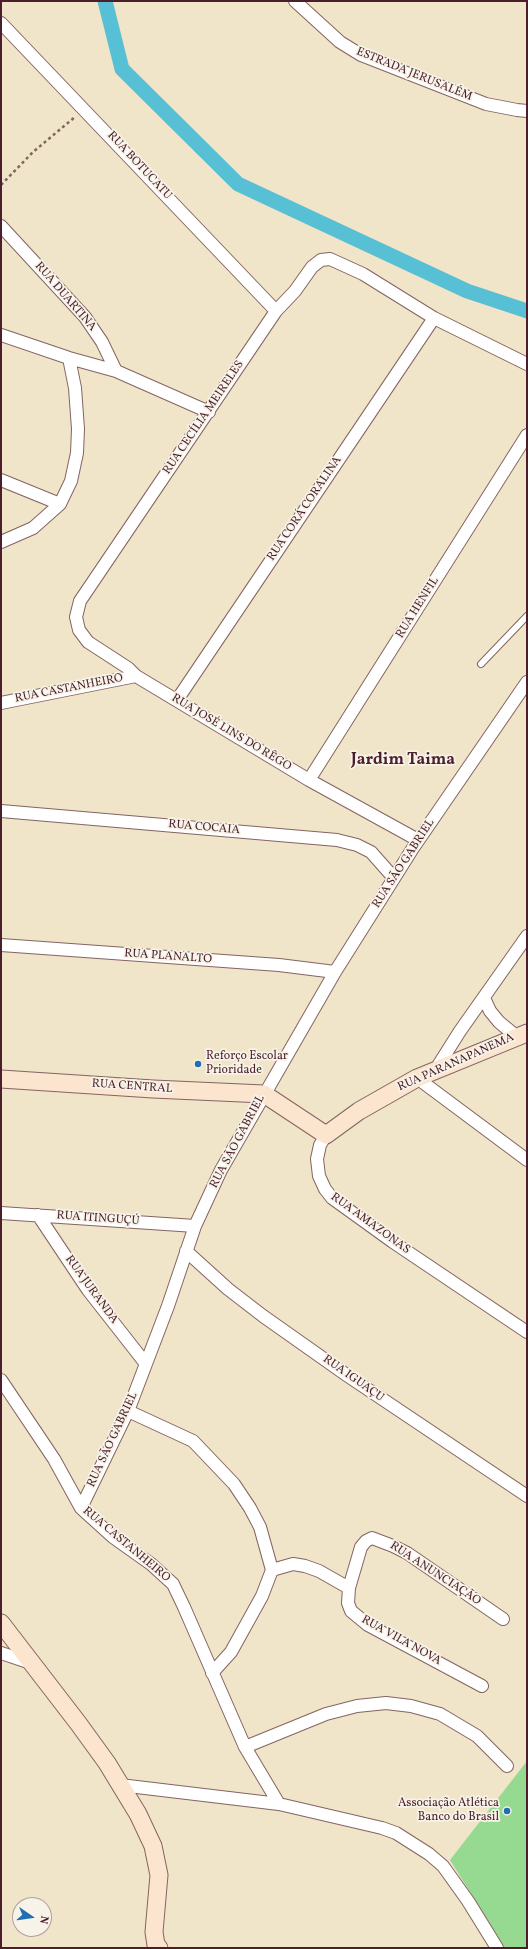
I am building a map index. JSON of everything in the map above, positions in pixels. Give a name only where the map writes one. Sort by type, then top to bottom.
[{"type":"street","name":"ESTRADA JERUSALÉM","points":[[294,1],[340,42],[361,55],[486,104],[527,111]]},
{"type":"street","name":"RUA BOTUCATU","points":[[1,23],[276,311]]},
{"type":"street","name":"RUA DUARTINA","points":[[1,226],[85,317],[102,342],[116,371]]},
{"type":"street","name":"RUA CECÍLIA MEIRELES","points":[[80,601],[276,311],[295,290],[312,267],[322,260],[330,259],[363,274],[434,318]]},
{"type":"street","points":[[434,318],[527,364]]},
{"type":"street","name":"RUA CORÁ CORALINA","points":[[176,700],[434,318]]},
{"type":"street","points":[[1,335],[69,358],[116,371],[209,412]]},
{"type":"street","points":[[1,542],[33,528],[60,504],[71,481],[78,453],[78,429],[75,388],[69,358]]},
{"type":"street","name":"RUA HENFIL","points":[[309,780],[527,435]]},
{"type":"street","points":[[1,480],[60,504]]},
{"type":"street","name":"RUA JOSÉ LINS DO RÊGO","points":[[80,601],[76,617],[79,630],[88,642],[128,668],[136,676],[309,780],[418,840]]},
{"type":"street","name":"RUA CASTANHEIRO","points":[[1,703],[136,676]]},
{"type":"street","name":"RUA SÃO GABRIEL","points":[[81,1508],[128,1411],[168,1306],[195,1226],[221,1170],[335,972],[418,840],[527,682]]},
{"type":"street","name":"RUA COCAIA","points":[[1,811],[337,840],[357,845],[371,852],[394,878]]},
{"type":"street","points":[[436,1069],[527,936]]},
{"type":"street","name":"RUA PLANALTO","points":[[1,945],[279,965],[335,972]]},
{"type":"street","points":[[484,998],[490,1011],[499,1022],[521,1034]]},
{"type":"street","name":"RUA PARANAPANEMA","points":[[326,1135],[359,1111],[417,1078],[521,1034]]},
{"type":"street","points":[[417,1078],[527,1160]]},
{"type":"street","name":"RUA CENTRAL","points":[[1,1079],[153,1089],[264,1094]]},
{"type":"street","points":[[264,1094],[326,1135]]},
{"type":"street","name":"RUA AMAZONAS","points":[[326,1135],[320,1145],[317,1159],[319,1176],[325,1189],[332,1198],[393,1242],[527,1332]]},
{"type":"street","name":"RUA ITINGUÇÚ","points":[[1,1213],[195,1226]]},
{"type":"street","name":"RUA JURANDA","points":[[38,1215],[88,1290],[146,1364]]},
{"type":"street","name":"RUA IGUAÇU","points":[[186,1251],[228,1290],[263,1316],[367,1389],[527,1496]]},
{"type":"street","name":"RUA CASTANHEIRO","points":[[1,1380],[54,1459],[81,1508],[113,1537],[151,1564],[172,1584],[184,1607],[245,1747],[279,1804]]},
{"type":"street","points":[[128,1411],[193,1441],[234,1484],[250,1508],[260,1527],[272,1570],[262,1596],[231,1652],[212,1673]]},
{"type":"street","name":"RUA ANUNCIAÇÃO","points":[[348,1588],[361,1547],[366,1541],[372,1538],[381,1540],[407,1553],[503,1618]]},
{"type":"street","points":[[272,1570],[293,1564],[305,1566],[319,1571],[348,1588]]},
{"type":"street","name":"RUA VILA NOVA","points":[[348,1588],[348,1603],[351,1611],[357,1617],[482,1686]]},
{"type":"street","points":[[1,1624],[78,1723],[138,1814],[152,1846],[159,1875],[154,1932],[157,1947]]},
{"type":"street","points":[[1,1653],[31,1663]]},
{"type":"street","points":[[245,1747],[326,1714],[357,1706],[386,1704],[411,1706],[440,1714],[477,1736],[506,1766]]},
{"type":"street","points":[[120,1785],[279,1804],[382,1828],[396,1833],[413,1842],[443,1866],[468,1901],[497,1948]]},
{"type":"lane","points":[[481,664],[527,616]]},
{"type":"path","points":[[1,185],[33,152],[84,109]]},
{"type":"green space","name":"Associação Atlética Banco do Brasil","points":[[527,1761],[527,1948],[505,1948],[450,1860]]},
{"type":"waterway","points":[[105,1],[122,69],[238,184],[467,291],[527,311]]},
{"type":"place","name":"Reforço Escolar Prioridade","points":[[198,1064]]},
{"type":"place","name":"Associação Atlética Banco do Brasil","points":[[507,1811]]},
{"type":"district","name":"Jardim Taima","points":[[403,761]]}]
